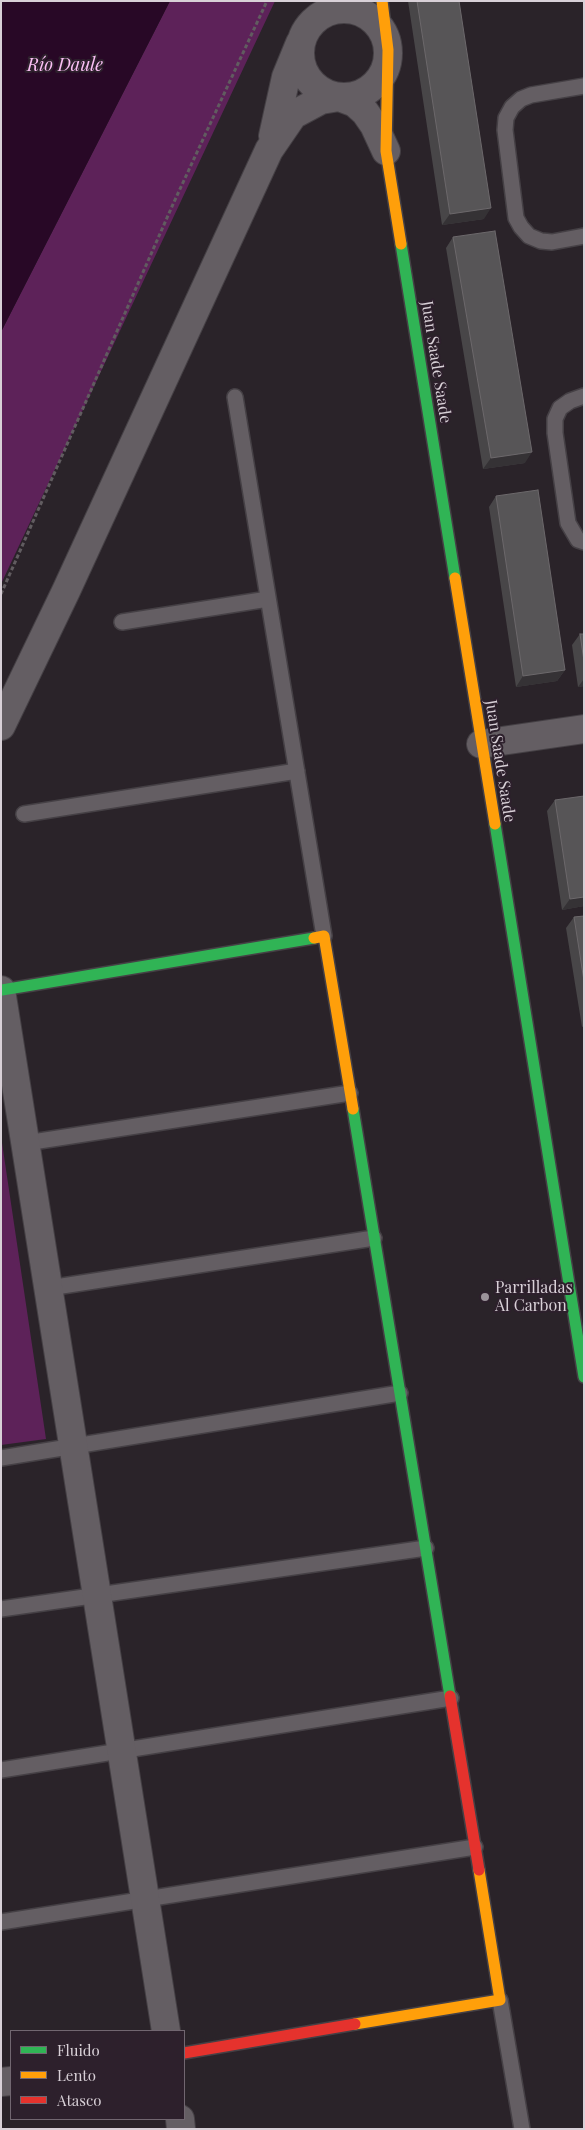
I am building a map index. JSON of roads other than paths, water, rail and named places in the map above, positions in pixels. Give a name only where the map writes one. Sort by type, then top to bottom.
[{"type":"street","points":[[269,150],[286,77],[321,1]]},
{"type":"street","name":"Juan Saade Saade","points":[[382,1],[388,50],[386,151],[584,1377]]},
{"type":"street","points":[[1,726],[71,582],[269,150],[293,115],[321,100],[339,97],[354,96],[368,90],[379,79],[386,66],[388,50],[385,36],[377,24],[366,14],[352,9],[324,14],[312,23],[304,35],[300,48],[300,62],[306,75],[319,90],[339,97],[355,103],[365,112],[374,125],[386,151]]},
{"type":"street","points":[[481,744],[584,728]]},
{"type":"street","points":[[166,2030],[26,1143],[8,1083],[2,990],[324,936],[500,2000],[185,2052]]},
{"type":"lane","points":[[584,86],[531,95],[521,99],[512,107],[506,118],[505,130],[516,218],[521,226],[529,236],[541,241],[552,242],[584,236]]},
{"type":"lane","points":[[584,396],[570,401],[560,408],[555,419],[555,432],[568,523],[578,540],[584,542]]},
{"type":"lane","points":[[235,397],[324,936]]},
{"type":"lane","points":[[122,622],[268,599]]},
{"type":"lane","points":[[24,814],[297,771]]},
{"type":"lane","points":[[26,1143],[350,1093]]},
{"type":"lane","points":[[49,1288],[374,1238]]},
{"type":"lane","points":[[1,1458],[400,1393]]},
{"type":"lane","points":[[1,1609],[426,1548]]},
{"type":"lane","points":[[1,1770],[451,1698]]},
{"type":"lane","points":[[1,1922],[475,1847]]},
{"type":"lane","points":[[500,2000],[522,2129]]},
{"type":"water","name":"Río Daule","points":[[1,1],[170,1],[1,332]]},
{"type":"place","name":"Parrilladas Al Carbon","points":[[485,1297]]}]
